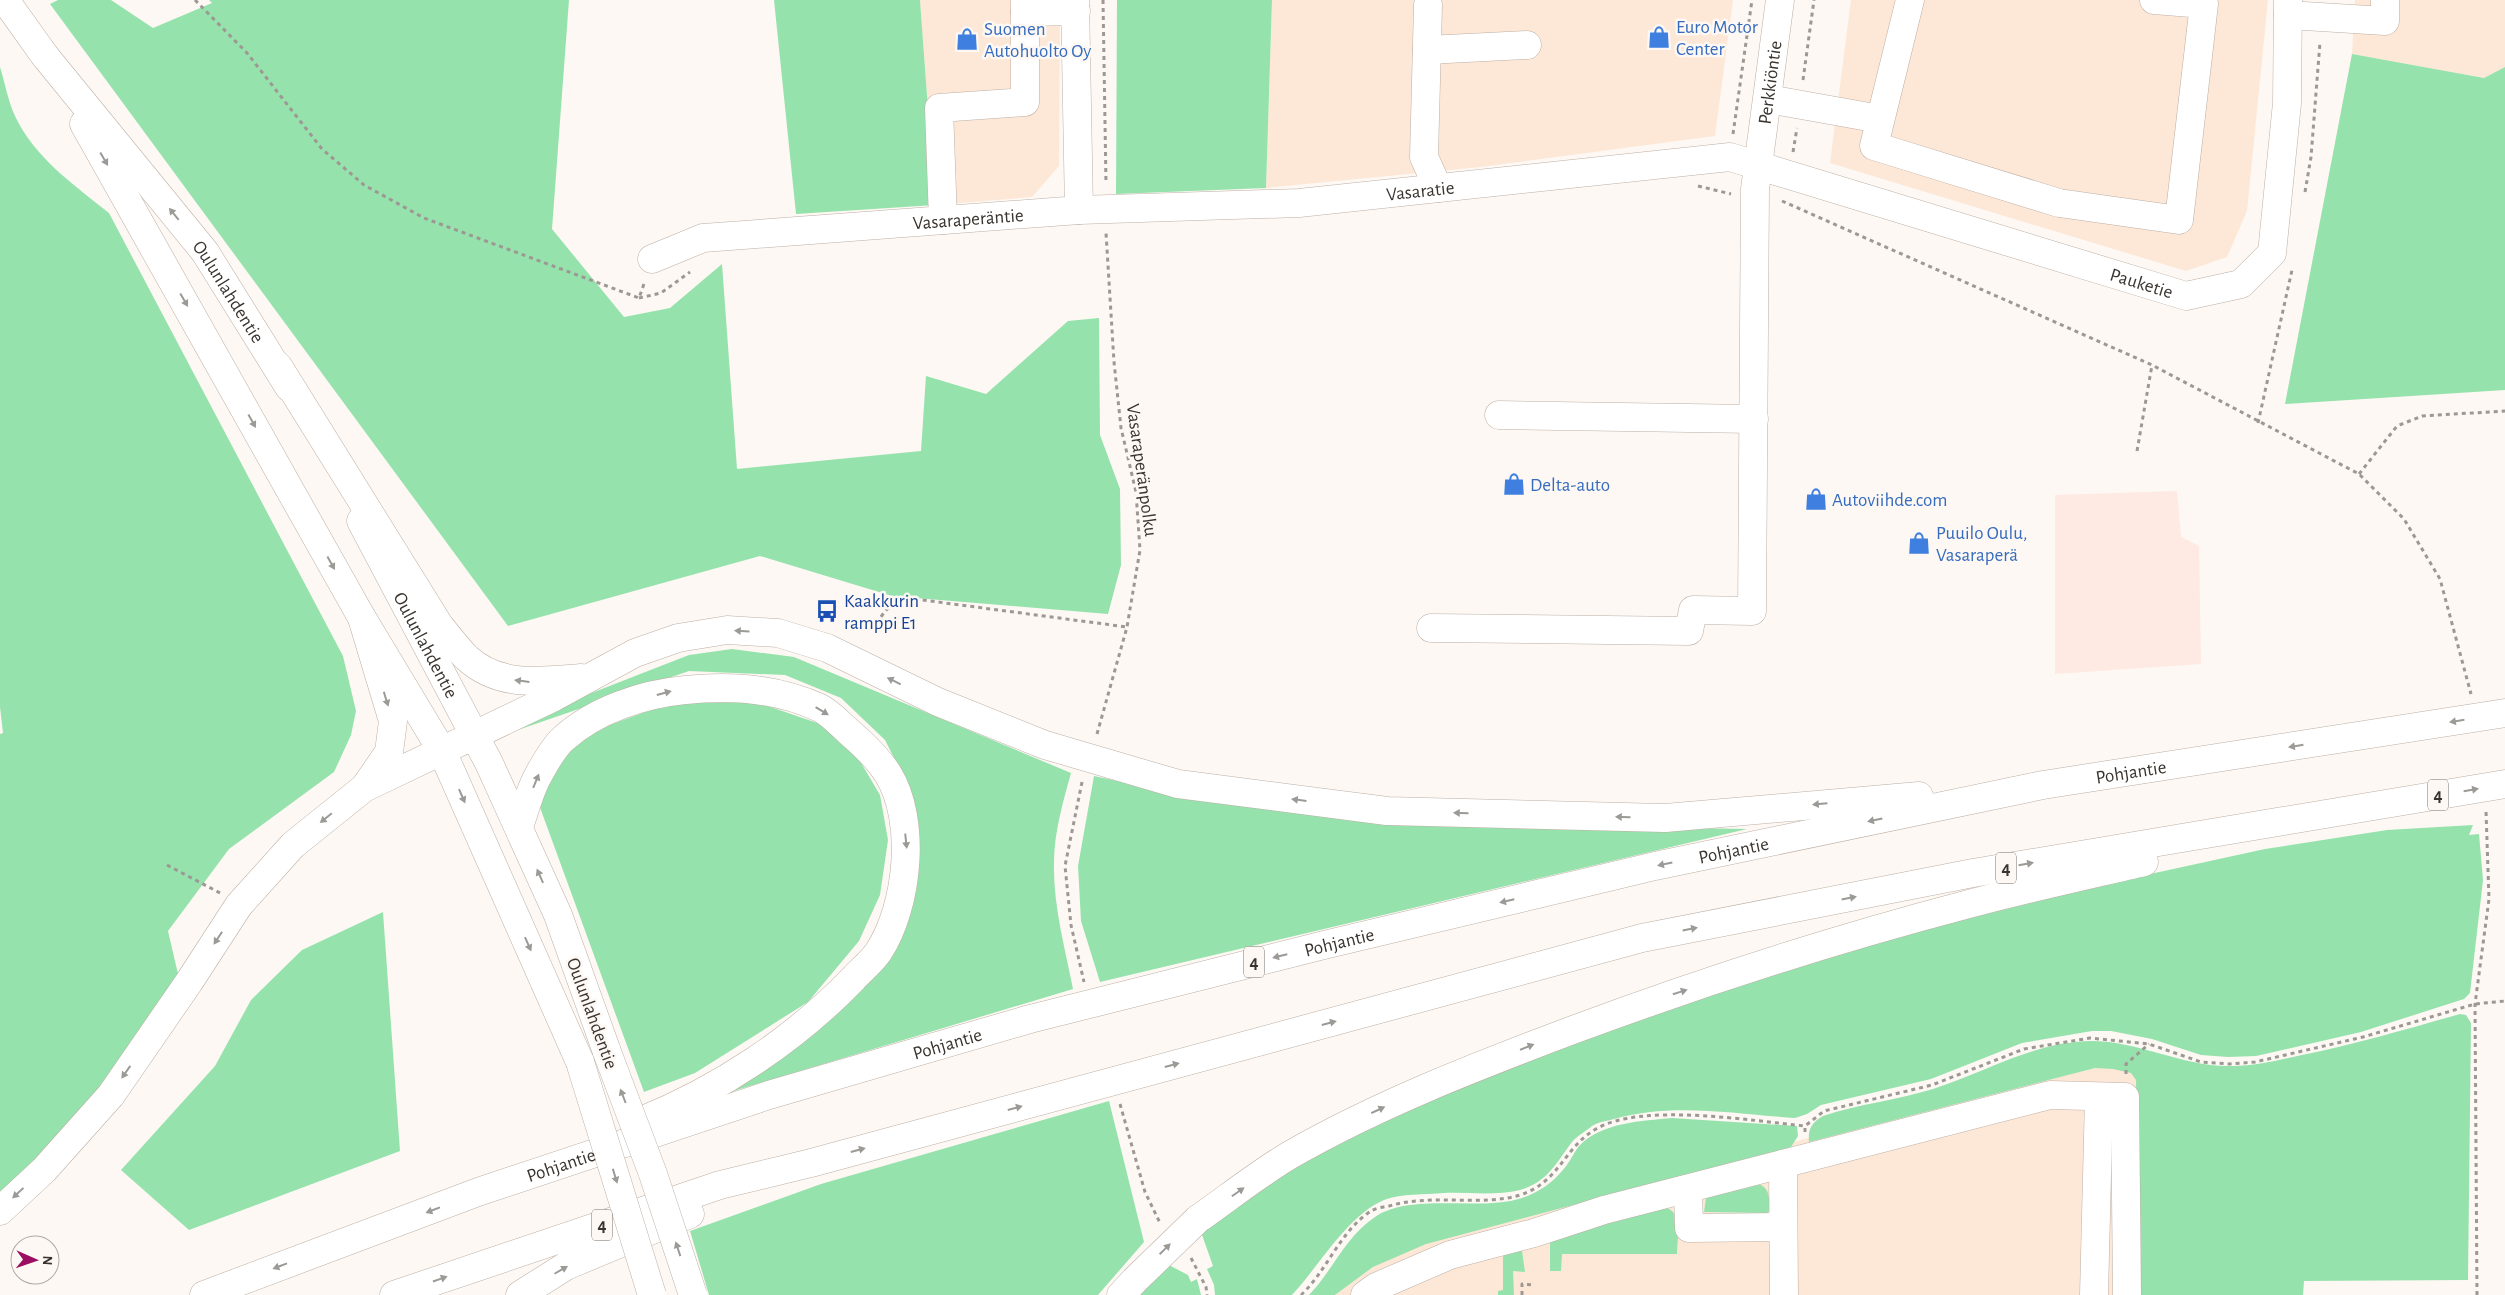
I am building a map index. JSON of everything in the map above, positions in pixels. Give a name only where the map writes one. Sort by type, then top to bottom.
[{"type":"main road","name":"Oulunlahdentie","points":[[5,0],[45,56],[205,252],[278,366],[475,733],[558,915],[653,1174],[693,1295]]},
{"type":"main road","name":"Perkkiöntie","points":[[1431,628],[1689,631],[1693,610],[1752,610],[1757,178],[1780,0]]},
{"type":"main road","points":[[1910,0],[1874,146],[2059,203],[2179,220],[2204,4],[2154,0]]},
{"type":"main road","points":[[2288,8],[2385,21],[2385,0]]},
{"type":"main road","points":[[1428,5],[1424,157],[1438,188]]},
{"type":"main road","points":[[943,220],[939,108],[1026,102],[1025,6],[1076,6],[1079,210]]},
{"type":"main road","name":"Pauketie","points":[[1757,178],[2186,296],[2242,284],[2272,253],[2287,103],[2288,8]]},
{"type":"main road","points":[[1427,50],[1527,45]]},
{"type":"main road","name":"Oulunlahdentie","points":[[45,56],[224,370],[362,618],[442,751],[580,1062],[652,1295]]},
{"type":"main road","points":[[1768,99],[1880,120]]},
{"type":"main road","name":"Vasaratie","points":[[1079,210],[1106,218],[1299,203],[1730,156],[1757,178]]},
{"type":"main road","name":"Vasaraperäntie","points":[[652,259],[703,238],[1079,210]]},
{"type":"main road","points":[[278,366],[439,626],[468,659],[499,676],[524,682],[588,677]]},
{"type":"main road","points":[[1499,415],[1754,420]]},
{"type":"main road","points":[[362,618],[393,721],[389,752],[364,788]]},
{"type":"main road","points":[[0,1211],[44,1170],[111,1095],[189,982],[239,905],[293,845],[364,788],[475,733],[554,697],[635,653],[678,638],[727,630],[778,633],[827,648],[938,702],[1045,744],[1178,784],[1387,811],[1665,818],[2043,785]]},
{"type":"main road","points":[[478,1192],[540,1163],[667,1111],[722,1082],[794,1032],[832,1001],[878,953],[892,925],[903,883],[907,845],[900,807],[888,774],[861,743],[822,709],[782,694],[749,688],[708,688],[670,692],[604,711],[562,739],[538,775],[519,827]]},
{"type":"main road","name":"Pohjantie","points":[[204,1295],[478,1192],[769,1095],[1030,1019],[1324,945],[1655,866],[2043,785],[2505,713]]},
{"type":"main road","name":"4","points":[[394,1295],[720,1185],[811,1163],[1642,938],[1973,873],[2505,784]]},
{"type":"main road","points":[[1127,1288],[1198,1219],[1288,1156],[1345,1126],[1421,1090],[1632,1008],[1773,961],[1964,905],[2371,806]]},
{"type":"main road","points":[[1370,1291],[1450,1255],[1534,1233],[1604,1210],[2050,1095],[2112,1097]]},
{"type":"main road","points":[[2094,1295],[2112,1097]]},
{"type":"main road","points":[[2112,1097],[2127,1295]]},
{"type":"main road","points":[[520,1295],[566,1266],[811,1163]]},
{"type":"main road","points":[[1783,1164],[1784,1295]]},
{"type":"main road","points":[[1688,1189],[1689,1228],[1783,1226]]},
{"type":"path","points":[[195,0],[247,53],[322,149],[364,185],[424,218],[639,298],[652,259]]},
{"type":"path","name":"Vasaraperänpolku","points":[[1094,742],[1127,627],[1140,550],[1136,492],[1121,428],[1114,362],[1106,218],[1103,0]]},
{"type":"path","points":[[1730,156],[1752,0]]},
{"type":"path","points":[[1757,178],[2152,365],[2359,474],[2404,519],[2440,579],[2472,694]]},
{"type":"path","points":[[2136,451],[2152,365]]},
{"type":"path","points":[[2359,474],[2396,426],[2422,416],[2505,411]]},
{"type":"path","points":[[872,630],[888,608],[899,600],[915,599],[1127,627]]},
{"type":"path","points":[[1083,779],[1065,866],[1071,926],[1084,982]]},
{"type":"path","points":[[2477,1295],[2475,1004],[2489,899],[2486,806]]},
{"type":"path","points":[[167,865],[227,897]]},
{"type":"path","points":[[2475,1004],[2504,1000]]},
{"type":"path","points":[[2112,1097],[2126,1064],[2149,1044]]},
{"type":"path","points":[[1120,1104],[1144,1192],[1158,1221],[1164,1228]]},
{"type":"path","points":[[1301,1295],[1314,1282],[1350,1231],[1372,1211],[1403,1201],[1449,1198],[1474,1200],[1520,1195],[1542,1185],[1560,1168],[1576,1144],[1597,1128],[1634,1116],[1673,1114],[1805,1126]]},
{"type":"path","points":[[1188,1254],[1194,1261],[1206,1287],[1206,1295]]},
{"type":"path","points":[[1522,1295],[1522,1284],[1535,1285]]},
{"type":"shaded area","points":[[920,0],[1060,0],[1059,166],[1032,197],[935,205]]},
{"type":"shaded area","points":[[1272,0],[1733,0],[1715,136],[1481,167],[1266,188]]},
{"type":"shaded area","points":[[1851,0],[2268,0],[2247,211],[2227,257],[2186,271],[1830,163]]},
{"type":"shaded area","points":[[2355,0],[2505,0],[2505,67],[2484,78],[2352,54]]},
{"type":"shaded area","points":[[2177,491],[2181,537],[2199,546],[2201,664],[2055,674],[2055,495]]},
{"type":"shaded area","points":[[2104,1060],[2155,1077],[2157,1295],[1335,1295],[1373,1267],[1425,1241],[1490,1222]]},
{"type":"green space","points":[[58,0],[111,0],[153,28],[212,3],[209,0],[569,0],[552,229],[624,317],[670,308],[722,264],[737,469],[921,451],[926,376],[986,394],[1068,321],[1099,318],[1100,435],[1120,489],[1121,565],[1108,614],[892,596],[760,556],[508,626],[50,4]]},
{"type":"green space","points":[[774,0],[920,0],[935,205],[796,214]]},
{"type":"green space","points":[[1117,0],[1272,0],[1266,188],[1116,194]]},
{"type":"green space","points":[[2352,54],[2484,78],[2505,67],[2505,390],[2285,404]]},
{"type":"green space","points":[[0,67],[15,116],[33,145],[56,169],[109,213],[343,656],[356,711],[351,735],[334,772],[229,849],[168,931],[178,974],[113,1077],[0,1199],[0,734],[3,733],[0,707]]},
{"type":"green space","points":[[732,649],[794,657],[1071,773],[1057,829],[1054,852],[1054,879],[1057,911],[1073,989],[717,1096],[793,1050],[874,975],[908,918],[919,850],[911,792],[885,740],[841,698],[785,675],[689,671],[512,732],[553,708],[689,655]]},
{"type":"green space","points":[[756,702],[823,725],[857,756],[880,795],[888,840],[880,895],[859,941],[808,1002],[695,1073],[644,1092],[538,802],[563,755],[601,728],[670,703]]},
{"type":"green space","points":[[1094,776],[1213,801],[1382,823],[1747,829],[1100,982],[1081,921],[1078,866]]},
{"type":"green space","points":[[2473,825],[2469,835],[2479,834],[2483,880],[2470,993],[2464,999],[2361,1032],[2256,1056],[2228,1057],[2201,1055],[2152,1039],[2111,1031],[2092,1031],[2022,1043],[1931,1079],[1821,1105],[1807,1114],[1795,1118],[1681,1110],[1658,1111],[1614,1119],[1594,1125],[1579,1136],[1572,1142],[1545,1177],[1530,1187],[1511,1192],[1406,1195],[1384,1200],[1371,1207],[1346,1229],[1292,1295],[1215,1295],[1214,1285],[1207,1269],[1213,1266],[1201,1232],[1291,1167],[1428,1098],[1634,1017],[1967,914],[2265,849],[2387,830]]},
{"type":"green space","points":[[383,912],[400,1151],[189,1230],[121,1170],[215,1066],[251,1000],[302,950]]},
{"type":"green space","points":[[2460,1014],[2466,1015],[2471,1023],[2468,1280],[2304,1281],[2303,1295],[2139,1295],[2136,1080],[2131,1073],[2113,1069],[2095,1068],[1809,1142],[1811,1127],[1823,1116],[1933,1089],[2029,1052],[2049,1047],[2091,1041],[2109,1042],[2211,1065],[2247,1065],[2275,1061],[2342,1046]]},
{"type":"green space","points":[[1109,1101],[1144,1242],[1098,1295],[709,1295],[690,1231],[821,1184]]},
{"type":"green space","points":[[1672,1118],[1797,1126],[1798,1136],[1791,1147],[1426,1244],[1373,1267],[1335,1295],[1309,1295],[1348,1243],[1375,1217],[1408,1205],[1505,1202],[1522,1198],[1538,1191],[1558,1176],[1579,1146],[1599,1132],[1623,1124]]},
{"type":"green space","points":[[1758,1184],[1765,1188],[1768,1194],[1769,1211],[1767,1213],[1704,1212],[1706,1198]]},
{"type":"green space","points":[[1667,1208],[1672,1211],[1677,1221],[1677,1254],[1562,1254],[1561,1271],[1550,1271],[1550,1242],[1554,1236]]},
{"type":"green space","points":[[1518,1247],[1522,1251],[1525,1272],[1513,1271],[1514,1295],[1498,1295],[1498,1291],[1503,1290],[1503,1252]]},
{"type":"green space","points":[[1167,1264],[1188,1275],[1191,1282],[1197,1279],[1201,1295],[1136,1295]]},
{"type":"place","name":"Euro Motor Center","points":[[1659,37]]},
{"type":"place","name":"Suomen Autohuolto Oy","points":[[967,39]]},
{"type":"place","name":"Delta-auto","points":[[1514,484]]},
{"type":"place","name":"Autoviihde.com","points":[[1816,499]]},
{"type":"place","name":"Puuilo Oulu, Vasaraperä","points":[[1919,543]]},
{"type":"place","name":"Kaakkurin ramppi E1","points":[[827,611]]}]
